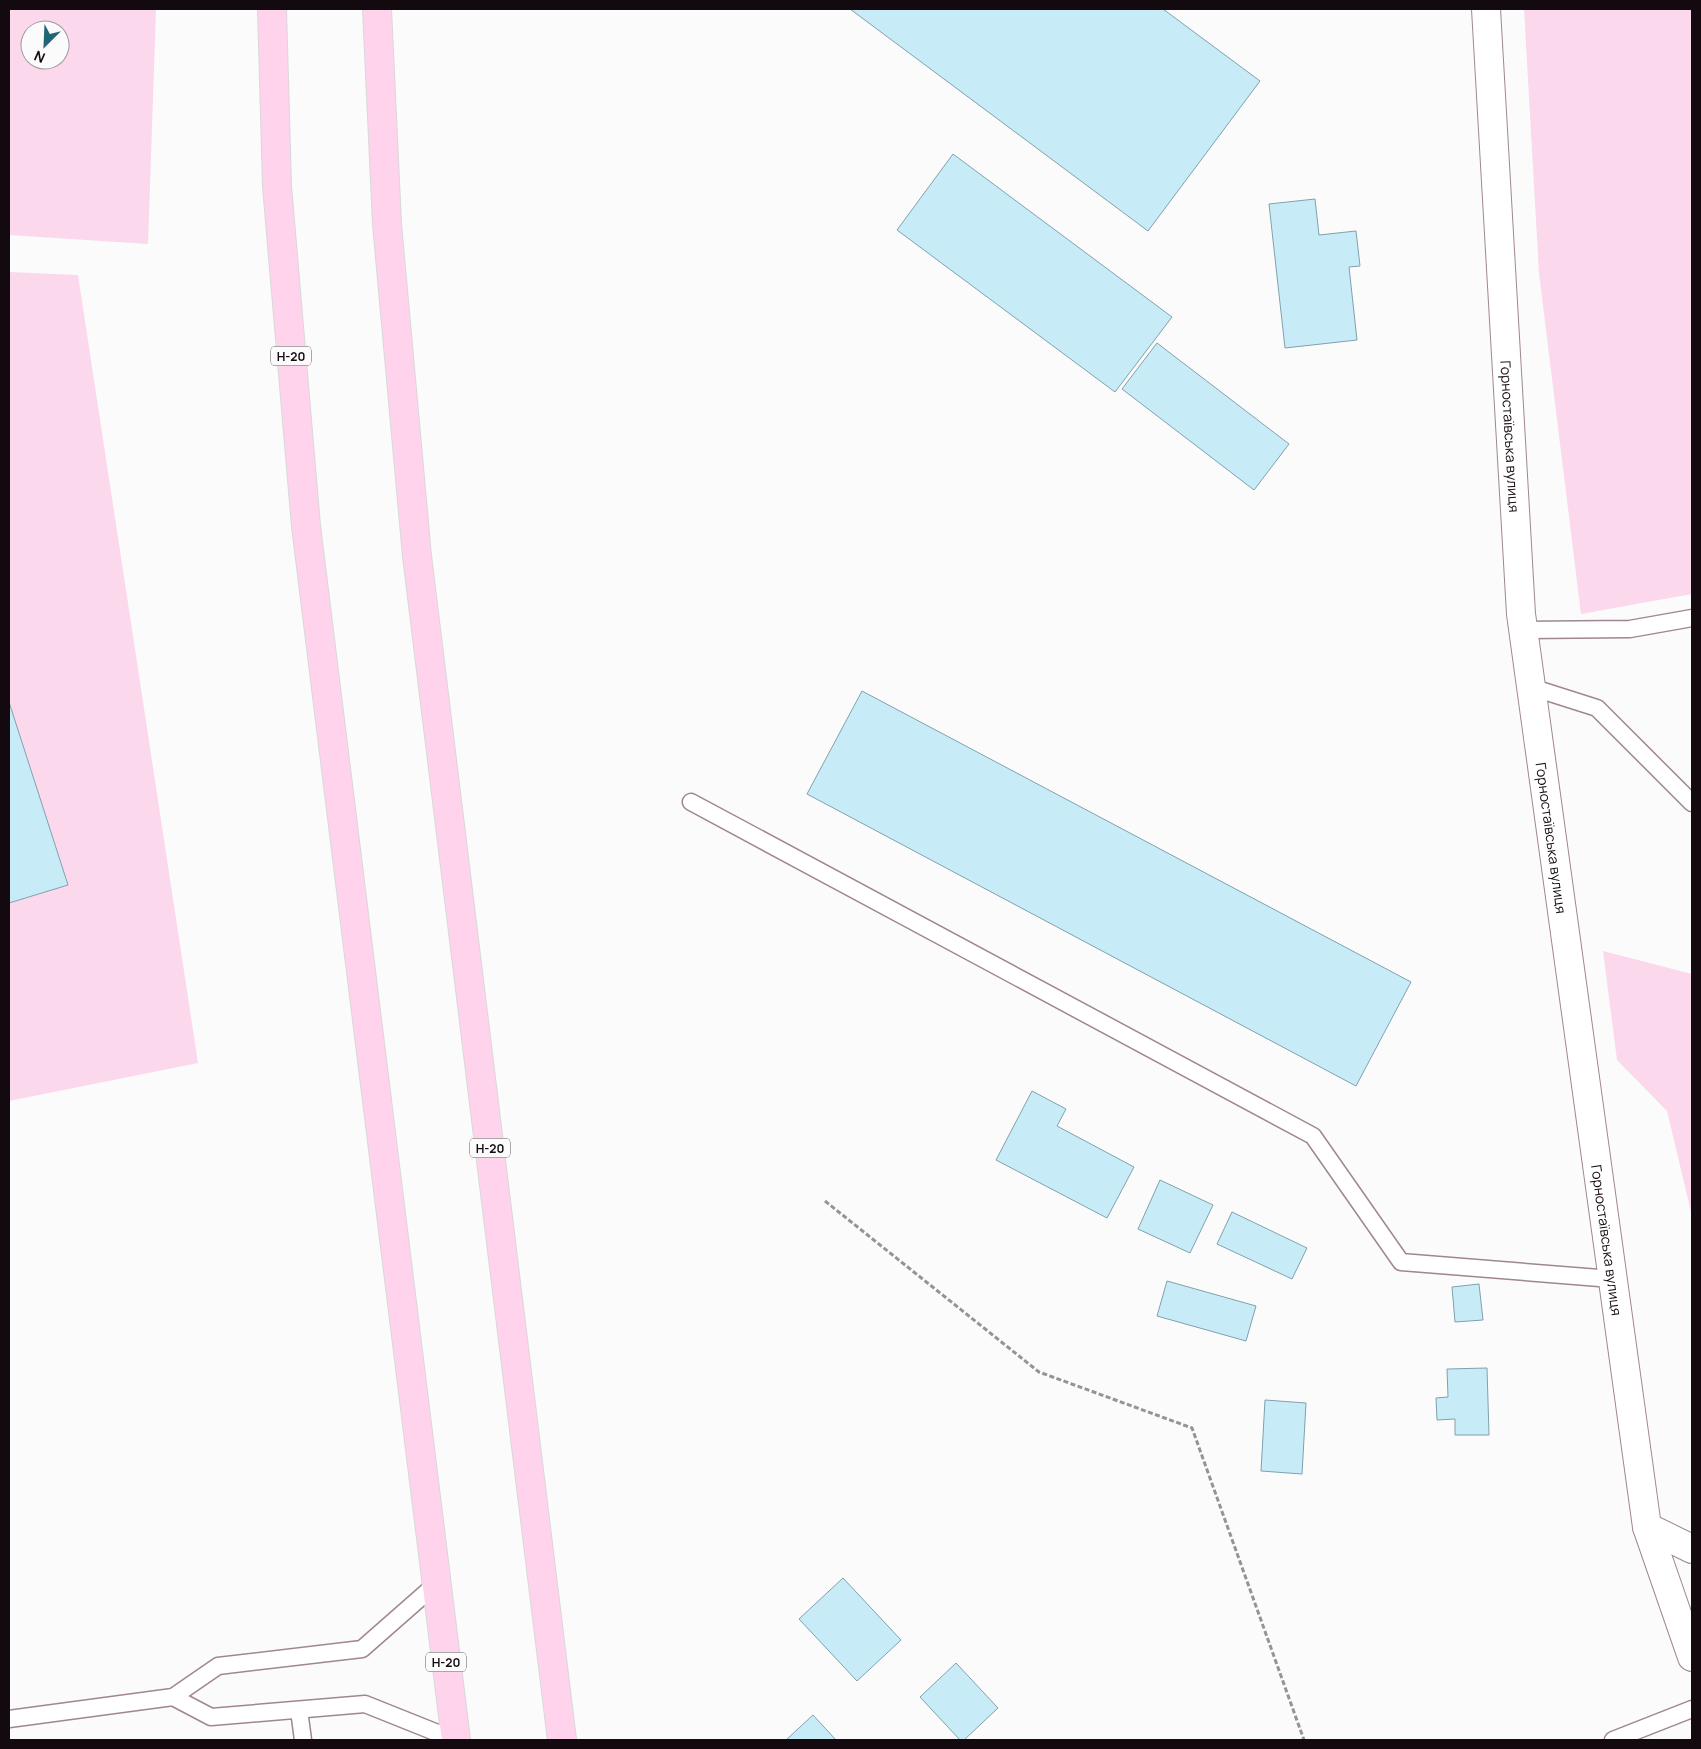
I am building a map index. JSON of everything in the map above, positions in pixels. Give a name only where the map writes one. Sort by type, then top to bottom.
[{"type":"main road","name":"Н-20","points":[[272,9],[276,186],[306,526],[455,1740]]},
{"type":"main road","name":"Н-20","points":[[377,9],[387,224],[417,556],[562,1740]]},
{"type":"main road","name":"Горностаївська вулиця","points":[[1486,9],[1524,630],[1531,687],[1647,1527],[1692,1657]]},
{"type":"main road","points":[[1647,1527],[1692,1549]]},
{"type":"lane","points":[[1524,630],[1630,629],[1692,618]]},
{"type":"lane","points":[[1531,687],[1597,708],[1692,803]]},
{"type":"lane","points":[[691,802],[1313,1136],[1401,1262],[1612,1279]]},
{"type":"lane","points":[[9,1719],[173,1697],[218,1666],[362,1649],[436,1584]]},
{"type":"lane","points":[[173,1697],[211,1716],[365,1704],[455,1740]]},
{"type":"lane","points":[[1613,1740],[1692,1709]]},
{"type":"lane","points":[[299,1710],[302,1740]]},
{"type":"path","points":[[825,1202],[1039,1372],[1192,1428],[1304,1740]]},
{"type":"shaded area","points":[[9,9],[156,9],[148,244],[9,235]]},
{"type":"shaded area","points":[[1524,9],[1692,9],[1692,594],[1581,614],[1539,273]]},
{"type":"shaded area","points":[[9,272],[78,275],[198,1063],[9,1101]]},
{"type":"shaded area","points":[[1603,951],[1692,974],[1692,1216],[1667,1111],[1617,1060]]},
{"type":"building","points":[[850,9],[1163,9],[1260,81],[1148,231]]},
{"type":"building","points":[[953,154],[1172,317],[1115,392],[897,230]]},
{"type":"building","points":[[1315,199],[1319,235],[1356,231],[1360,266],[1349,267],[1357,340],[1285,348],[1269,204]]},
{"type":"building","points":[[1157,343],[1289,444],[1254,490],[1122,389]]},
{"type":"building","points":[[862,691],[1411,982],[1356,1086],[807,794]]},
{"type":"building","points":[[9,702],[68,885],[9,903]]},
{"type":"building","points":[[1032,1091],[1066,1109],[1057,1126],[1134,1167],[1107,1218],[996,1160]]},
{"type":"building","points":[[1160,1180],[1213,1205],[1190,1253],[1138,1229]]},
{"type":"building","points":[[1232,1212],[1307,1248],[1292,1279],[1217,1244]]},
{"type":"building","points":[[1167,1281],[1256,1306],[1246,1341],[1157,1316]]},
{"type":"building","points":[[1479,1284],[1483,1320],[1455,1322],[1452,1287]]},
{"type":"building","points":[[1487,1368],[1489,1435],[1455,1435],[1455,1419],[1437,1420],[1436,1398],[1448,1397],[1447,1369]]},
{"type":"building","points":[[1265,1400],[1306,1403],[1302,1474],[1261,1471]]},
{"type":"building","points":[[843,1578],[901,1640],[857,1681],[799,1619]]},
{"type":"building","points":[[956,1663],[998,1708],[964,1740],[960,1740],[920,1697]]},
{"type":"building","points":[[813,1715],[836,1740],[786,1740]]}]
